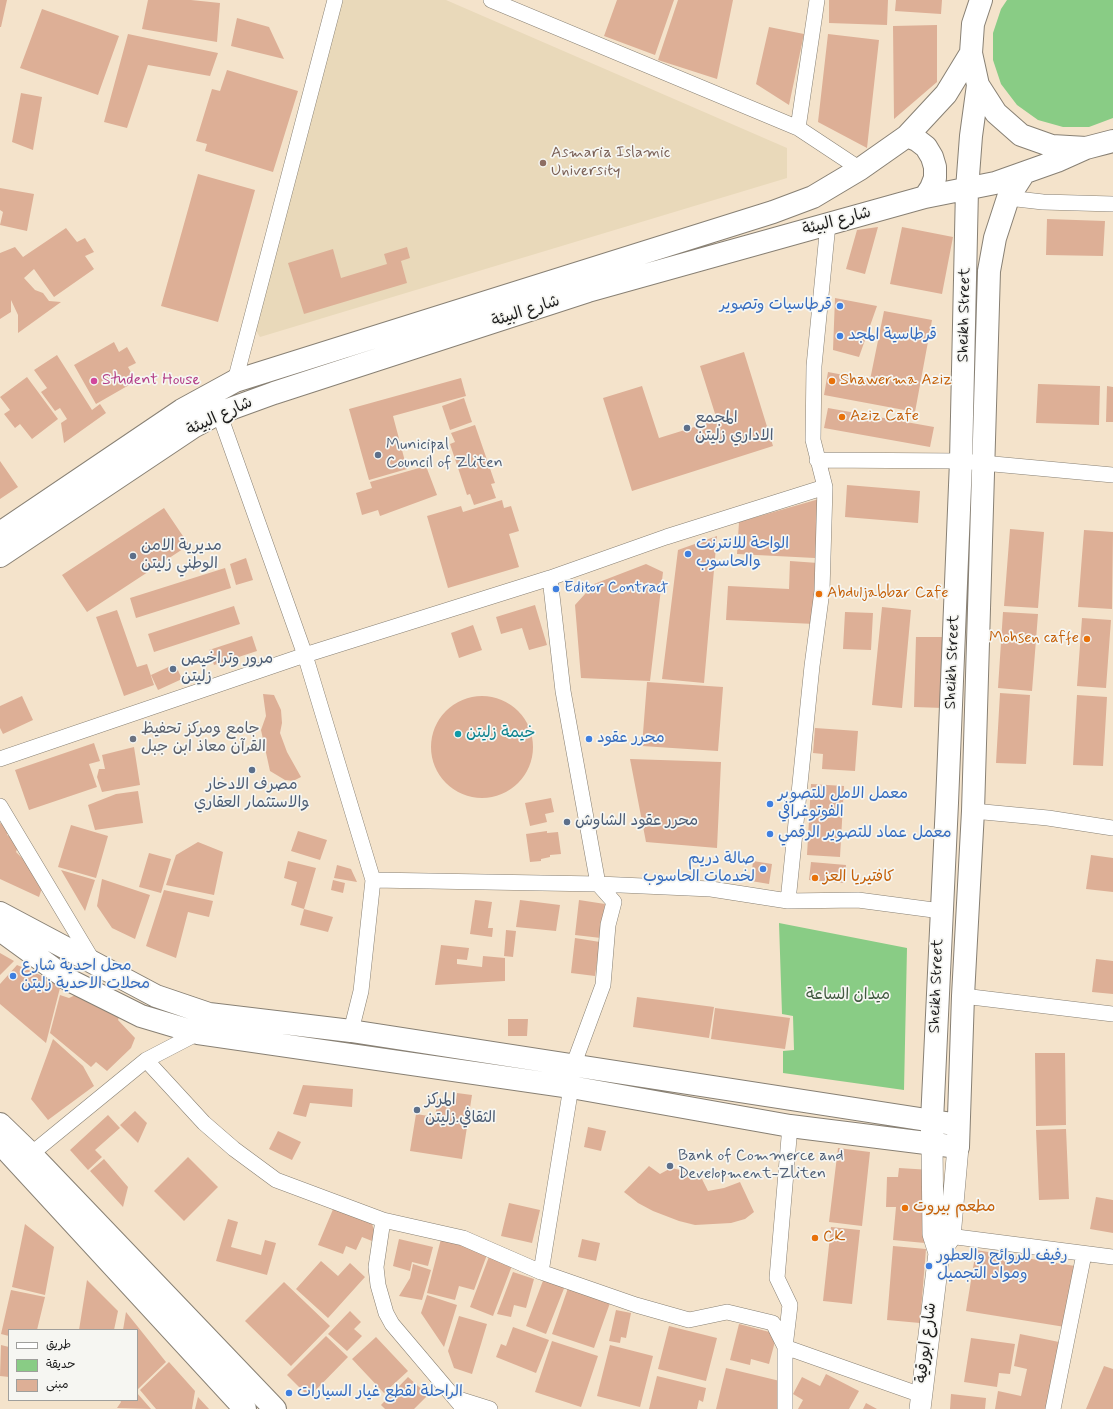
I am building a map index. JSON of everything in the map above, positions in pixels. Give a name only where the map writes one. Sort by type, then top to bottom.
[{"type":"main road","points":[[972,0],[973,24],[971,53],[978,85],[996,113],[1021,134],[1052,146],[1086,148],[1112,142]]},
{"type":"main road","points":[[973,24],[981,0]]},
{"type":"main road","name":"شارع البيئة","points":[[0,556],[193,427],[219,413],[274,392],[585,282],[813,197],[860,169],[907,136],[946,94],[971,53]]},
{"type":"main road","name":"Sheikh Street","points":[[932,1144],[961,461],[967,189],[971,136],[978,85]]},
{"type":"main road","points":[[907,136],[917,140],[926,147],[933,162],[934,178],[931,188],[925,197]]},
{"type":"main road","name":"شارع البيئة","points":[[0,533],[182,410],[235,380],[585,282],[828,224],[925,197],[995,183],[1057,161],[1086,148]]},
{"type":"main road","name":"Sheikh Street","points":[[958,1148],[963,996],[974,810],[989,272],[995,238],[1008,198],[1024,173]]},
{"type":"main road","points":[[0,913],[156,996],[209,1014],[351,1031],[959,1124]]},
{"type":"main road","points":[[0,930],[69,980],[141,1016],[198,1033],[571,1087],[790,1126],[958,1148]]},
{"type":"main road","points":[[0,1124],[31,1154],[275,1409]]},
{"type":"main road","points":[[0,1143],[245,1409]]},
{"type":"street","points":[[235,380],[335,0]]},
{"type":"street","points":[[491,0],[523,6],[798,128],[860,169]]},
{"type":"street","points":[[798,128],[817,0]]},
{"type":"street","points":[[1008,198],[1043,202],[1113,204]]},
{"type":"street","points":[[788,901],[812,666],[822,591],[825,487],[813,440],[814,366],[828,224]]},
{"type":"street","points":[[219,413],[305,655],[373,880],[361,990],[351,1031]]},
{"type":"street","points":[[817,460],[961,461],[1113,475]]},
{"type":"street","points":[[0,759],[305,655],[550,578],[666,537],[825,487]]},
{"type":"street","points":[[541,1272],[571,1087],[573,1066],[603,985],[608,925],[614,902],[598,884],[562,691],[550,578]]},
{"type":"street","points":[[0,806],[95,964]]},
{"type":"street","points":[[974,810],[1048,818],[1113,828]]},
{"type":"street","points":[[373,880],[598,884],[711,889],[788,901],[858,900],[941,911]]},
{"type":"street","points":[[963,996],[1113,1014]]},
{"type":"street","points":[[31,1154],[146,1060],[198,1033]]},
{"type":"street","points":[[146,1060],[204,1123],[234,1149],[276,1180],[383,1220],[463,1238],[541,1272],[636,1305],[689,1320],[727,1312],[773,1323],[786,1347],[920,1402]]},
{"type":"street","points":[[785,1409],[786,1347],[790,1305],[776,1278],[790,1126]]},
{"type":"street","points":[[932,1144],[941,1241]]},
{"type":"street","points":[[941,1241],[958,1148]]},
{"type":"street","points":[[383,1220],[376,1267],[378,1284],[386,1313],[392,1324],[459,1404],[490,1409]]},
{"type":"street","points":[[941,1241],[1113,1257]]},
{"type":"street","name":"شارع ابورقية","points":[[920,1402],[941,1241]]},
{"type":"street","points":[[1052,1409],[1084,1254]]},
{"type":"shaded area","name":"Asmaria Islamic University","points":[[342,0],[446,0],[787,148],[787,178],[260,337],[254,328]]},
{"type":"green space","points":[[1007,0],[1113,0],[1113,118],[1089,127],[1063,127],[1038,120],[1017,105],[1001,84],[993,60],[993,33],[1001,9]]},
{"type":"green space","name":"ميدان الساعة","points":[[779,923],[907,948],[904,1090],[783,1073],[783,1051],[794,1050],[793,1016],[782,1014]]},
{"type":"building","points":[[0,0],[7,0],[1,27],[0,27]]},
{"type":"building","points":[[148,0],[191,0],[220,3],[217,42],[142,29]]},
{"type":"building","points":[[617,0],[674,0],[655,55],[604,36]]},
{"type":"building","points":[[678,0],[733,0],[717,79],[658,60]]},
{"type":"building","points":[[829,0],[888,0],[887,25],[829,23]]},
{"type":"building","points":[[896,0],[942,0],[941,14],[895,11]]},
{"type":"building","points":[[42,9],[119,36],[98,95],[20,68]]},
{"type":"building","points":[[237,18],[269,27],[284,59],[231,46]]},
{"type":"building","points":[[937,25],[937,82],[894,119],[893,26]]},
{"type":"building","points":[[769,27],[804,34],[789,105],[756,84]]},
{"type":"building","points":[[128,34],[218,53],[210,76],[148,65],[127,128],[104,122]]},
{"type":"building","points":[[828,34],[879,40],[867,148],[818,122]]},
{"type":"building","points":[[227,70],[298,91],[273,172],[205,151],[207,144],[196,141],[212,89],[220,91]]},
{"type":"building","points":[[21,93],[42,97],[33,150],[12,142]]},
{"type":"building","points":[[198,174],[255,190],[218,322],[161,306]]},
{"type":"building","points":[[0,188],[34,194],[27,231],[0,225],[3,212],[0,210]]},
{"type":"building","points":[[1047,219],[1105,221],[1103,256],[1046,255]]},
{"type":"building","points":[[878,227],[865,274],[846,269],[857,230]]},
{"type":"building","points":[[902,227],[953,237],[942,294],[890,284]]},
{"type":"building","points":[[66,228],[77,242],[85,238],[94,252],[85,256],[94,269],[54,297],[34,269],[24,278],[35,290],[43,293],[49,301],[61,302],[18,333],[18,315],[11,300],[11,312],[0,319],[0,253],[15,247],[23,257]]},
{"type":"building","points":[[407,247],[410,258],[401,261],[407,283],[304,314],[288,263],[333,249],[341,278],[387,264],[384,254]]},
{"type":"building","points":[[835,298],[877,306],[859,357],[833,350]]},
{"type":"building","points":[[884,311],[932,320],[915,412],[824,395],[828,372],[870,380]]},
{"type":"building","points":[[114,342],[119,352],[127,347],[136,363],[128,367],[136,381],[96,404],[74,365]]},
{"type":"building","points":[[744,352],[773,446],[632,491],[603,398],[642,386],[659,438],[717,420],[700,366]]},
{"type":"building","points":[[57,355],[92,410],[100,404],[106,413],[64,443],[61,423],[67,419],[60,408],[55,411],[41,392],[47,388],[34,370]]},
{"type":"building","points":[[27,377],[58,419],[32,439],[20,424],[15,428],[4,414],[10,410],[0,397]]},
{"type":"building","points":[[461,378],[466,396],[393,416],[407,469],[369,480],[349,409]]},
{"type":"building","points":[[1038,384],[1100,386],[1099,425],[1036,423]]},
{"type":"building","points":[[1107,386],[1113,387],[1113,422],[1106,422]]},
{"type":"building","points":[[464,398],[472,422],[450,430],[442,406]]},
{"type":"building","points":[[828,408],[934,427],[930,447],[824,428]]},
{"type":"building","points":[[475,425],[495,483],[491,484],[496,498],[474,505],[470,494],[467,495],[450,444],[455,442],[451,433]]},
{"type":"building","points":[[0,461],[18,487],[0,499]]},
{"type":"building","points":[[426,466],[437,495],[380,516],[378,510],[362,515],[356,493],[372,488],[370,482]]},
{"type":"building","points":[[847,485],[920,491],[918,523],[845,517]]},
{"type":"building","points":[[819,499],[815,558],[737,554],[739,522]]},
{"type":"building","points":[[502,500],[504,508],[511,506],[519,531],[509,534],[519,567],[448,588],[427,516],[461,506],[463,512]]},
{"type":"building","points":[[164,508],[189,545],[87,612],[62,575]]},
{"type":"building","points":[[1010,529],[1044,532],[1038,608],[1004,606]]},
{"type":"building","points":[[1084,530],[1113,532],[1112,609],[1078,607]]},
{"type":"building","points":[[717,536],[704,683],[662,679],[678,550]]},
{"type":"building","points":[[246,558],[253,580],[236,585],[230,564]]},
{"type":"building","points":[[790,561],[818,563],[815,624],[726,620],[728,586],[789,589]]},
{"type":"building","points":[[646,564],[663,572],[650,681],[581,678],[575,605],[594,584]]},
{"type":"building","points":[[225,568],[231,588],[136,618],[130,598]]},
{"type":"building","points":[[535,605],[547,645],[529,650],[522,628],[501,634],[496,617]]},
{"type":"building","points":[[234,606],[240,624],[154,652],[148,634]]},
{"type":"building","points":[[882,607],[911,610],[902,708],[872,705]]},
{"type":"building","points":[[117,610],[137,667],[147,664],[154,685],[124,696],[96,617]]},
{"type":"building","points":[[845,612],[873,613],[871,650],[843,649]]},
{"type":"building","points":[[1003,612],[1038,614],[1032,691],[998,688]]},
{"type":"building","points":[[1082,618],[1111,620],[1106,688],[1077,686]]},
{"type":"building","points":[[473,625],[482,650],[459,658],[451,633]]},
{"type":"building","points":[[252,636],[257,651],[214,665],[209,650]]},
{"type":"building","points":[[916,637],[945,637],[943,708],[914,707]]},
{"type":"building","points":[[175,664],[182,679],[158,690],[151,675]]},
{"type":"building","points":[[647,682],[723,687],[718,751],[642,746]]},
{"type":"building","points":[[1000,693],[1030,695],[1026,764],[996,763]]},
{"type":"building","points":[[263,694],[274,695],[281,710],[282,723],[280,733],[287,752],[301,777],[293,781],[285,780],[270,771],[261,730],[266,716]]},
{"type":"building","points":[[1077,695],[1107,697],[1103,766],[1073,765]]},
{"type":"building","points":[[22,696],[33,720],[3,734],[0,728],[0,706]]},
{"type":"building","points":[[482,696],[502,699],[511,704],[525,718],[530,727],[533,747],[530,767],[525,776],[511,790],[502,795],[482,798],[462,795],[453,790],[439,776],[434,767],[431,747],[434,727],[439,718],[453,704],[462,699]]},
{"type":"building","points":[[815,728],[858,731],[855,771],[822,769],[823,754],[813,753]]},
{"type":"building","points":[[94,743],[100,761],[89,764],[97,787],[29,810],[15,770]]},
{"type":"building","points":[[134,747],[140,785],[102,792],[97,777],[99,769],[105,769],[102,755]]},
{"type":"building","points":[[630,759],[721,762],[717,848],[646,842]]},
{"type":"building","points":[[811,784],[844,786],[840,857],[807,855]]},
{"type":"building","points":[[138,791],[143,823],[95,830],[88,805],[116,794]]},
{"type":"building","points":[[551,798],[554,812],[545,814],[547,822],[530,826],[525,803]]},
{"type":"building","points":[[0,823],[10,828],[7,835],[20,841],[16,852],[43,885],[39,897],[0,879]]},
{"type":"building","points":[[71,825],[108,836],[96,878],[58,867]]},
{"type":"building","points":[[298,831],[327,840],[320,860],[291,851]]},
{"type":"building","points":[[547,831],[547,833],[558,832],[561,854],[550,855],[550,857],[541,859],[541,861],[530,862],[526,834]]},
{"type":"building","points":[[198,842],[223,852],[214,895],[166,885],[176,855]]},
{"type":"building","points":[[149,853],[171,859],[161,893],[139,887]]},
{"type":"building","points":[[1091,855],[1113,858],[1113,892],[1086,889]]},
{"type":"building","points":[[288,861],[316,868],[304,909],[291,905],[297,882],[284,878]]},
{"type":"building","points":[[753,861],[772,864],[769,884],[751,881]]},
{"type":"building","points":[[811,862],[846,865],[844,883],[809,880]]},
{"type":"building","points":[[337,865],[351,869],[357,882],[334,878]]},
{"type":"building","points":[[61,870],[95,880],[85,911]]},
{"type":"building","points":[[102,879],[150,895],[135,939],[112,928],[97,906]]},
{"type":"building","points":[[333,880],[345,883],[343,893],[331,890]]},
{"type":"building","points":[[164,890],[213,901],[209,917],[188,912],[176,958],[146,946]]},
{"type":"building","points":[[475,900],[492,902],[488,928],[493,928],[492,937],[470,934]]},
{"type":"building","points":[[520,900],[560,905],[556,931],[516,927]]},
{"type":"building","points":[[579,900],[605,904],[601,938],[575,935]]},
{"type":"building","points":[[304,909],[333,917],[328,932],[300,925]]},
{"type":"building","points":[[506,930],[516,931],[513,957],[504,956]]},
{"type":"building","points":[[575,938],[600,942],[595,976],[571,973]]},
{"type":"building","points":[[441,945],[469,948],[467,960],[457,959],[457,964],[482,967],[483,956],[505,958],[505,981],[435,985]]},
{"type":"building","points":[[0,953],[14,961],[0,975]]},
{"type":"building","points":[[1096,959],[1113,961],[1113,994],[1092,992]]},
{"type":"building","points":[[17,965],[61,984],[46,1043],[0,1004],[0,984]]},
{"type":"building","points":[[84,991],[120,1014],[118,1020],[135,1038],[131,1048],[107,1071],[96,1062],[91,1067],[50,1033],[60,995],[69,998]]},
{"type":"building","points":[[637,997],[714,1007],[709,1038],[633,1027]]},
{"type":"building","points":[[715,1008],[790,1018],[785,1049],[711,1039]]},
{"type":"building","points":[[508,1019],[528,1019],[527,1036],[508,1036]]},
{"type":"building","points":[[53,1039],[83,1066],[94,1086],[48,1120],[31,1099]]},
{"type":"building","points":[[1035,1053],[1065,1053],[1066,1125],[1036,1126]]},
{"type":"building","points":[[303,1085],[353,1089],[352,1107],[310,1103],[306,1117],[293,1114]]},
{"type":"building","points":[[457,1093],[472,1095],[462,1159],[410,1151],[416,1114],[435,1117],[438,1098],[456,1100]]},
{"type":"building","points":[[135,1111],[147,1123],[138,1143],[120,1125]]},
{"type":"building","points":[[108,1115],[120,1128],[95,1150],[102,1157],[88,1170],[70,1150]]},
{"type":"building","points":[[588,1127],[606,1131],[601,1151],[584,1147]]},
{"type":"building","points":[[1066,1129],[1069,1199],[1039,1200],[1036,1130]]},
{"type":"building","points":[[278,1131],[301,1142],[292,1160],[269,1149]]},
{"type":"building","points":[[838,1148],[870,1152],[862,1226],[829,1222]]},
{"type":"building","points":[[188,1157],[218,1187],[184,1221],[154,1191]]},
{"type":"building","points":[[104,1159],[128,1187],[123,1207],[90,1171]]},
{"type":"building","points":[[649,1166],[660,1174],[671,1168],[690,1172],[702,1179],[708,1191],[724,1188],[740,1182],[754,1212],[745,1219],[731,1223],[695,1225],[679,1221],[653,1211],[638,1203],[624,1192]]},
{"type":"building","points":[[899,1168],[931,1170],[925,1243],[893,1240],[896,1207],[886,1207],[887,1177],[898,1177]]},
{"type":"building","points":[[1096,1197],[1113,1200],[1113,1233],[1090,1229]]},
{"type":"building","points":[[509,1203],[540,1210],[532,1243],[501,1236]]},
{"type":"building","points":[[334,1207],[371,1221],[375,1233],[372,1241],[362,1237],[356,1250],[346,1246],[343,1254],[318,1245]]},
{"type":"building","points":[[228,1219],[238,1222],[231,1247],[261,1255],[265,1240],[276,1243],[267,1275],[216,1261]]},
{"type":"building","points":[[25,1224],[54,1247],[45,1295],[12,1287]]},
{"type":"building","points":[[831,1227],[860,1230],[852,1304],[823,1301]]},
{"type":"building","points":[[399,1239],[433,1247],[428,1266],[412,1262],[410,1271],[393,1266]]},
{"type":"building","points":[[441,1239],[488,1252],[474,1290],[459,1286],[455,1300],[427,1293]]},
{"type":"building","points":[[582,1239],[600,1243],[596,1261],[578,1257]]},
{"type":"building","points":[[893,1246],[926,1249],[920,1323],[887,1320]]},
{"type":"building","points":[[976,1250],[1075,1266],[1065,1327],[966,1311]]},
{"type":"building","points":[[490,1254],[513,1263],[493,1316],[470,1307]]},
{"type":"building","points":[[321,1261],[338,1276],[350,1263],[365,1277],[328,1318],[296,1289]]},
{"type":"building","points":[[413,1264],[431,1270],[422,1300],[399,1296],[410,1278]]},
{"type":"building","points":[[513,1272],[534,1279],[526,1308],[514,1305],[511,1317],[497,1314]]},
{"type":"building","points":[[544,1278],[565,1286],[546,1334],[526,1326]]},
{"type":"building","points":[[87,1280],[118,1311],[114,1329],[79,1329]]},
{"type":"building","points":[[284,1282],[330,1326],[291,1366],[245,1321]]},
{"type":"building","points":[[568,1288],[610,1303],[594,1348],[552,1334]]},
{"type":"building","points":[[11,1290],[45,1297],[37,1329],[8,1329],[8,1336],[1,1334]]},
{"type":"building","points":[[427,1295],[457,1305],[444,1347],[421,1313]]},
{"type":"building","points":[[616,1310],[631,1313],[626,1338],[621,1337],[620,1343],[609,1341]]},
{"type":"building","points":[[350,1311],[361,1322],[354,1329],[362,1336],[347,1351],[328,1334]]},
{"type":"building","points":[[126,1312],[166,1362],[138,1389],[138,1329],[123,1329]]},
{"type":"building","points":[[459,1316],[487,1324],[472,1374],[454,1368],[448,1351]]},
{"type":"building","points":[[739,1324],[777,1334],[769,1364],[751,1359],[750,1365],[730,1360]]},
{"type":"building","points":[[669,1326],[717,1338],[706,1381],[658,1369]]},
{"type":"building","points":[[513,1327],[549,1340],[536,1373],[496,1357],[501,1344],[506,1346]]},
{"type":"building","points":[[1020,1334],[1059,1342],[1047,1409],[995,1409],[998,1391],[1021,1396],[1027,1369],[1014,1366]]},
{"type":"building","points":[[326,1336],[348,1357],[309,1397],[287,1375]]},
{"type":"building","points":[[376,1337],[408,1371],[384,1393],[352,1359]]},
{"type":"building","points":[[971,1338],[1015,1344],[1010,1374],[999,1373],[997,1387],[964,1382]]},
{"type":"building","points":[[552,1341],[598,1356],[581,1407],[535,1392]]},
{"type":"building","points":[[1,1345],[8,1347],[8,1377],[0,1376]]},
{"type":"building","points":[[610,1345],[653,1356],[640,1407],[597,1396]]},
{"type":"building","points":[[169,1362],[195,1391],[192,1409],[156,1409],[140,1390]]},
{"type":"building","points":[[1104,1366],[1113,1369],[1113,1409],[1086,1409]]},
{"type":"building","points":[[726,1368],[784,1382],[777,1409],[716,1409]]},
{"type":"building","points":[[826,1374],[859,1391],[849,1409],[798,1409],[803,1400],[793,1394],[802,1377],[820,1386]]},
{"type":"building","points":[[657,1376],[706,1388],[703,1402],[699,1400],[697,1409],[649,1409]]},
{"type":"building","points":[[408,1377],[428,1395],[414,1409],[385,1409],[381,1405]]},
{"type":"building","points":[[138,1394],[151,1409],[117,1408],[121,1402],[138,1401]]},
{"type":"building","points":[[951,1394],[986,1398],[985,1409],[950,1409]]},
{"type":"building","points":[[198,1397],[209,1409],[195,1409]]},
{"type":"building","points":[[866,1403],[877,1409],[863,1409]]},
{"type":"place","name":"Asmaria Islamic University","points":[[543,163]]},
{"type":"place","name":"قرطاسيات وتصوير","points":[[840,306]]},
{"type":"place","name":"قرطاسية المجد","points":[[840,336]]},
{"type":"place","name":"Student House","points":[[94,381]]},
{"type":"place","name":"Shawerma Aziz","points":[[832,381]]},
{"type":"place","name":"Aziz Cafe","points":[[842,417]]},
{"type":"place","name":"المجمع الاداري زليتن","points":[[687,428]]},
{"type":"place","name":"Municipal Council of Zliten","points":[[378,455]]},
{"type":"place","name":"الواحة للانترنت والحاسوب","points":[[688,554]]},
{"type":"place","name":"مديرية الامن الوطني زليتن","points":[[133,556]]},
{"type":"place","name":"Editor Contract","points":[[556,589]]},
{"type":"place","name":"Abduljabbar Cafe","points":[[819,594]]},
{"type":"place","name":"Mohsen caffe","points":[[1087,639]]},
{"type":"place","name":"مرور وتراخيص زليتن","points":[[173,669]]},
{"type":"place","name":"خيمة زليتن","points":[[458,734]]},
{"type":"place","name":"جامع ومركز تحفيظ القرآن معاذ ابن جبل","points":[[133,739]]},
{"type":"place","name":"محرر عقود","points":[[589,739]]},
{"type":"place","name":"مصرف اﻻدخار واﻻستثمار العقاري","points":[[252,770]]},
{"type":"place","name":"معمل الامل للتصوير الفوتوغرافي","points":[[770,804]]},
{"type":"place","name":"محرر عقود الشاوش","points":[[567,822]]},
{"type":"place","name":"معمل عماد للتصوير الرقمي","points":[[770,834]]},
{"type":"place","name":"صالة دريم لخدمات الحاسوب","points":[[763,869]]},
{"type":"place","name":"كافتيريا العز","points":[[815,878]]},
{"type":"place","name":"محل احدية شارع محلات الاحدية زليتن","points":[[13,976]]},
{"type":"place","name":"المركز الثقافي.زليتن","points":[[417,1110]]},
{"type":"place","name":"Bank of Commerce and Development-Zliten","points":[[670,1166]]},
{"type":"place","name":"مطعم بيروت","points":[[905,1208]]},
{"type":"place","name":"CK","points":[[815,1238]]},
{"type":"place","name":"رفيف للروائح والعطور ومواد التجميل","points":[[929,1266]]},
{"type":"place","name":"الراحلة لقطع غيار السيارات","points":[[289,1393]]}]
